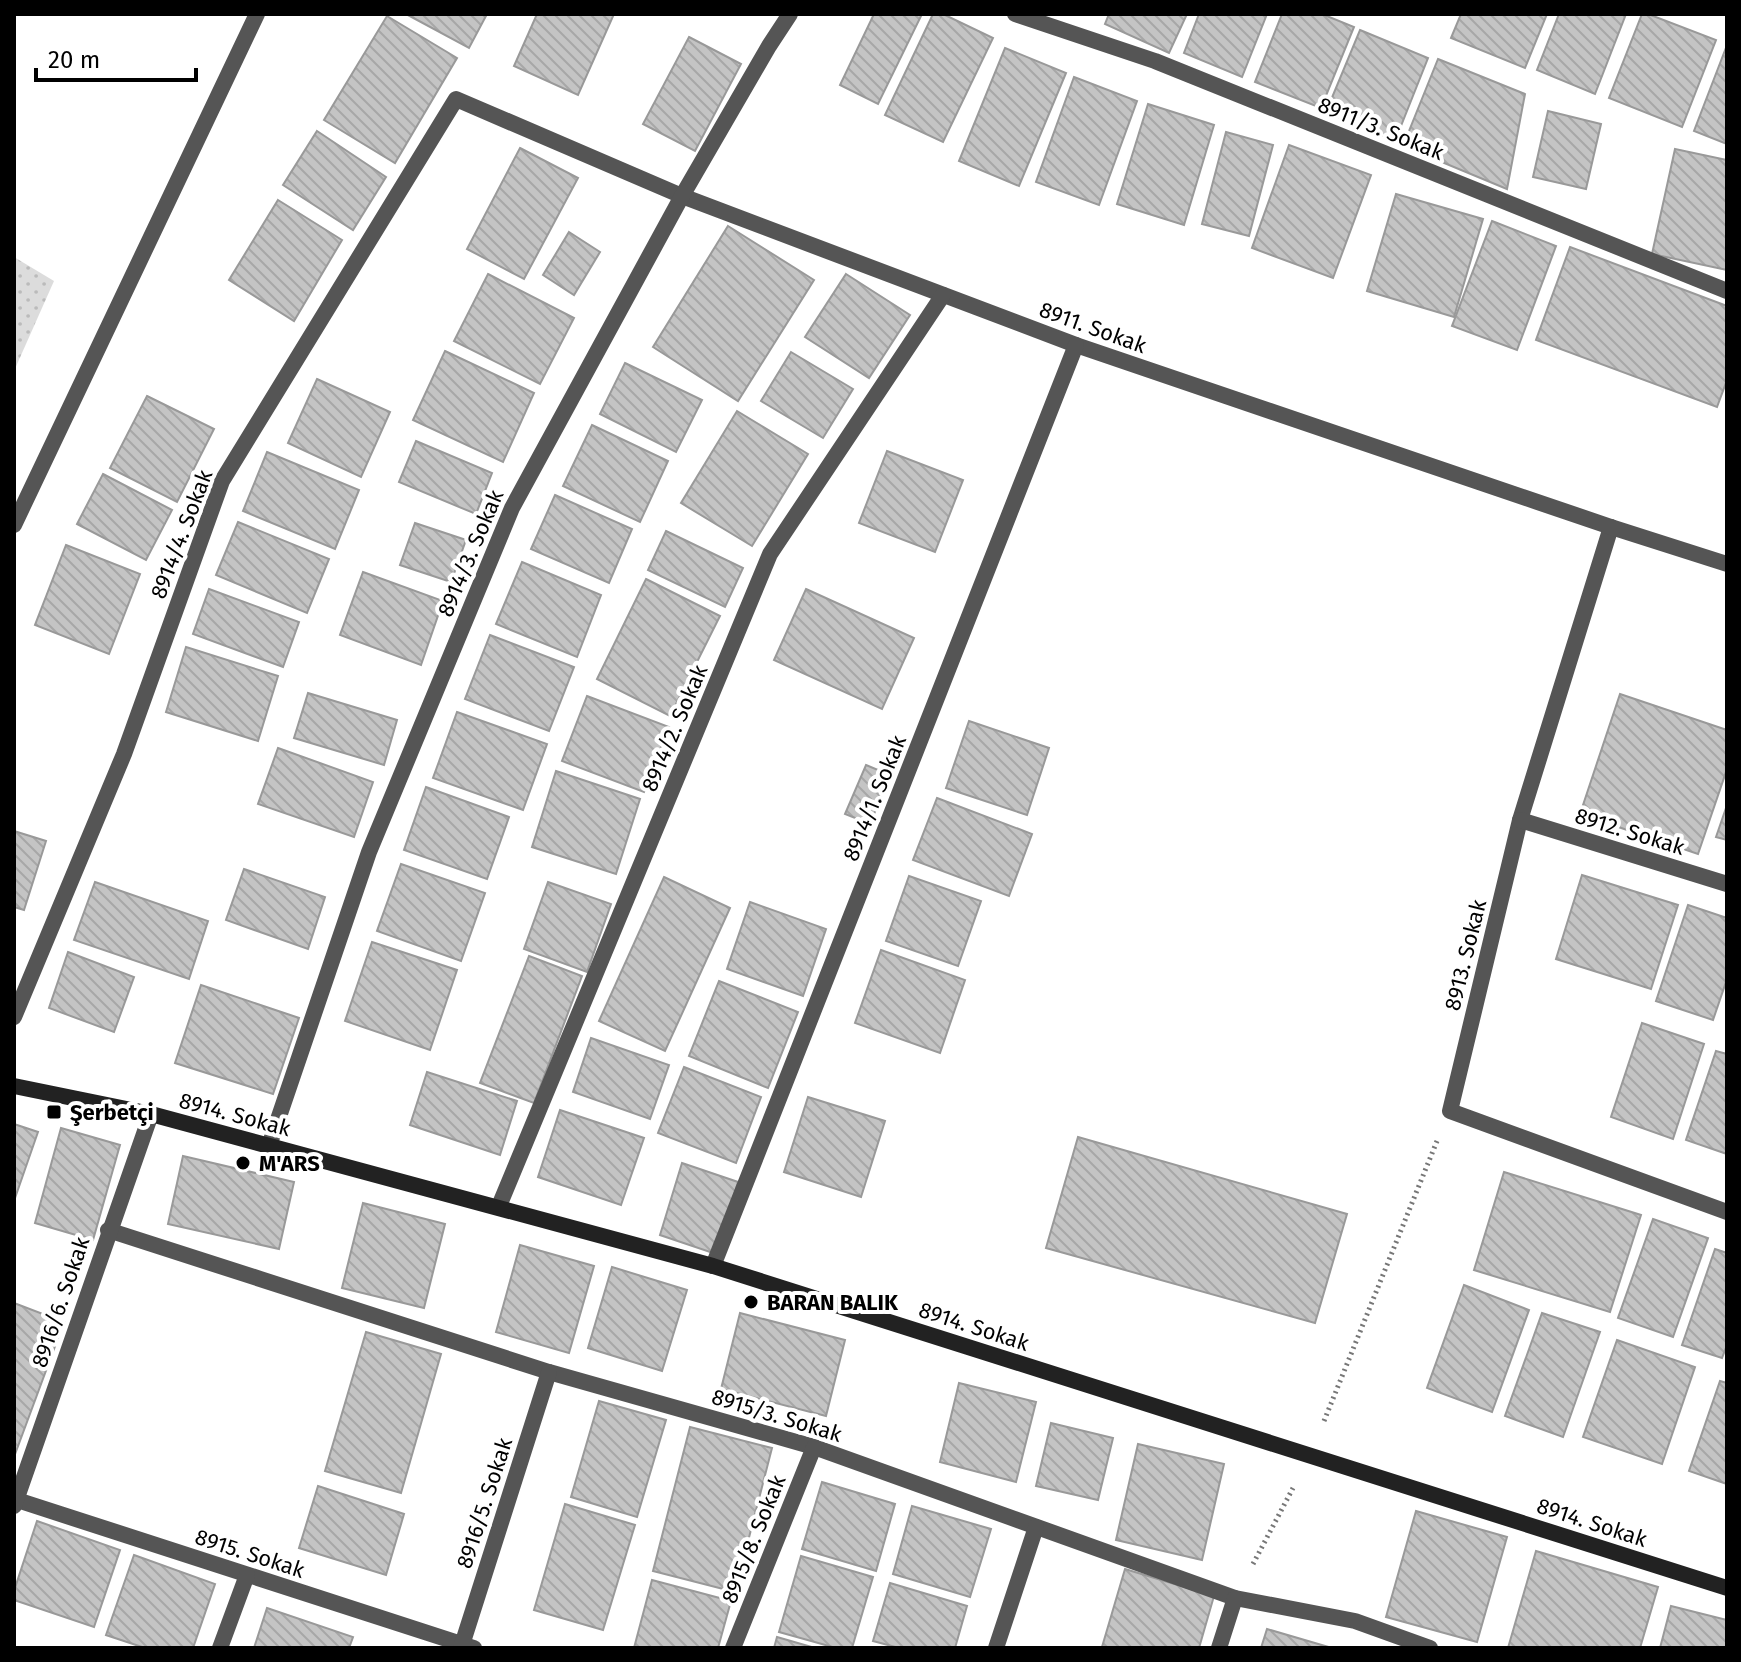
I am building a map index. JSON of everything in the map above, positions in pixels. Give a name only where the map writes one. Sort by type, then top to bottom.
[{"type":"street","points":[[14,525],[257,14]]},
{"type":"street","name":"8914/3. Sokak","points":[[269,1146],[369,852],[512,508],[682,196],[790,14]]},
{"type":"street","name":"8911/3. Sokak","points":[[1015,14],[1155,61],[1727,291]]},
{"type":"street","name":"8911. Sokak","points":[[456,99],[682,196],[1076,345],[1727,564]]},
{"type":"street","name":"8914/4. Sokak","points":[[14,1017],[124,754],[222,481],[456,99]]},
{"type":"street","name":"8914/2. Sokak","points":[[499,1206],[770,554],[943,295]]},
{"type":"street","name":"8914/1. Sokak","points":[[713,1266],[1076,345]]},
{"type":"street","name":"8913. Sokak","points":[[1450,1111],[1520,820],[1611,527]]},
{"type":"street","name":"8912. Sokak","points":[[1520,820],[1727,884]]},
{"type":"street","name":"8914. Sokak","points":[[14,1086],[151,1114],[713,1266],[1727,1588]]},
{"type":"street","points":[[1450,1111],[1727,1212]]},
{"type":"street","name":"8916/6. Sokak","points":[[15,1502],[151,1114]]},
{"type":"street","name":"8915/3. Sokak","points":[[108,1230],[549,1372],[814,1447],[1235,1598],[1355,1621],[1430,1648]]},
{"type":"street","name":"8916/5. Sokak","points":[[466,1647],[549,1372]]},
{"type":"street","name":"8915/8. Sokak","points":[[733,1648],[814,1447]]},
{"type":"street","name":"8915. Sokak","points":[[15,1502],[466,1647]]},
{"type":"street","points":[[996,1648],[1036,1527]]},
{"type":"street","points":[[220,1648],[247,1575]]},
{"type":"street","points":[[1219,1648],[1235,1598]]},
{"type":"path","points":[[1235,1598],[1310,1456],[1450,1111]]},
{"type":"shaded area","points":[[14,257],[54,281],[14,371]]},
{"type":"building","points":[[406,14],[487,14],[469,48]]},
{"type":"building","points":[[537,14],[614,14],[578,95],[514,66]]},
{"type":"building","points":[[874,14],[922,14],[878,104],[840,85]]},
{"type":"building","points":[[933,14],[943,14],[993,38],[943,142],[885,115]]},
{"type":"building","points":[[1109,14],[1187,14],[1169,53],[1105,24]]},
{"type":"building","points":[[1199,14],[1267,14],[1242,77],[1184,53]]},
{"type":"building","points":[[1282,14],[1322,14],[1354,27],[1321,108],[1255,82]]},
{"type":"building","points":[[1461,14],[1547,14],[1525,68],[1451,38]]},
{"type":"building","points":[[1559,14],[1626,14],[1595,94],[1537,70]]},
{"type":"building","points":[[1642,14],[1716,40],[1682,127],[1609,98]]},
{"type":"building","points":[[387,16],[457,58],[395,163],[324,120]]},
{"type":"building","points":[[1360,30],[1428,58],[1395,141],[1326,112]]},
{"type":"building","points":[[689,37],[741,64],[695,151],[643,124]]},
{"type":"building","points":[[1727,45],[1727,144],[1694,131]]},
{"type":"building","points":[[1005,48],[1066,73],[1019,186],[959,161]]},
{"type":"building","points":[[1438,59],[1525,94],[1507,189],[1403,146]]},
{"type":"building","points":[[1074,77],[1137,101],[1099,205],[1036,182]]},
{"type":"building","points":[[1148,104],[1214,125],[1184,225],[1117,204]]},
{"type":"building","points":[[1548,111],[1601,124],[1586,189],[1533,177]]},
{"type":"building","points":[[317,131],[386,177],[353,230],[283,185]]},
{"type":"building","points":[[1226,132],[1273,145],[1249,236],[1202,224]]},
{"type":"building","points":[[1289,145],[1371,175],[1333,278],[1252,248]]},
{"type":"building","points":[[520,148],[578,178],[524,279],[467,249]]},
{"type":"building","points":[[1675,149],[1727,160],[1727,270],[1652,254]]},
{"type":"building","points":[[1396,194],[1483,219],[1454,317],[1367,291]]},
{"type":"building","points":[[278,200],[342,240],[294,321],[229,280]]},
{"type":"building","points":[[1492,221],[1556,246],[1517,350],[1452,326]]},
{"type":"building","points":[[728,226],[814,280],[738,401],[653,347]]},
{"type":"building","points":[[569,232],[600,252],[574,295],[543,275]]},
{"type":"building","points":[[1570,247],[1727,306],[1727,380],[1717,407],[1536,340]]},
{"type":"building","points":[[488,274],[574,318],[540,384],[454,341]]},
{"type":"building","points":[[846,274],[910,315],[869,378],[805,337]]},
{"type":"building","points":[[445,351],[534,393],[503,462],[413,420]]},
{"type":"building","points":[[791,352],[853,389],[823,438],[761,401]]},
{"type":"building","points":[[625,363],[702,400],[676,452],[600,414]]},
{"type":"building","points":[[317,379],[390,412],[361,477],[288,443]]},
{"type":"building","points":[[147,396],[214,429],[177,502],[110,468]]},
{"type":"building","points":[[737,411],[808,454],[752,546],[681,503]]},
{"type":"building","points":[[592,425],[668,461],[640,522],[563,486]]},
{"type":"building","points":[[416,441],[492,473],[476,514],[399,482]]},
{"type":"building","points":[[887,451],[963,480],[935,552],[859,523]]},
{"type":"building","points":[[267,452],[359,490],[335,549],[243,511]]},
{"type":"building","points":[[103,474],[172,510],[146,560],[77,524]]},
{"type":"building","points":[[555,495],[632,529],[609,583],[531,549]]},
{"type":"building","points":[[238,522],[329,559],[307,613],[216,575]]},
{"type":"building","points":[[415,523],[466,540],[451,582],[400,565]]},
{"type":"building","points":[[666,531],[743,568],[725,607],[648,570]]},
{"type":"building","points":[[66,545],[140,574],[109,654],[35,625]]},
{"type":"building","points":[[522,562],[601,595],[577,657],[496,624]]},
{"type":"building","points":[[363,572],[443,601],[421,665],[340,635]]},
{"type":"building","points":[[646,579],[720,616],[670,716],[597,679]]},
{"type":"building","points":[[209,589],[299,622],[283,667],[193,634]]},
{"type":"building","points":[[806,589],[914,638],[882,709],[774,660]]},
{"type":"building","points":[[490,635],[574,667],[549,731],[465,699]]},
{"type":"building","points":[[186,647],[278,676],[258,741],[166,712]]},
{"type":"building","points":[[308,693],[397,720],[384,765],[294,738]]},
{"type":"building","points":[[1620,694],[1727,730],[1727,769],[1698,854],[1580,814]]},
{"type":"building","points":[[587,696],[669,727],[644,792],[562,761]]},
{"type":"building","points":[[457,712],[547,744],[523,810],[433,778]]},
{"type":"building","points":[[969,721],[1049,748],[1027,815],[946,788]]},
{"type":"building","points":[[278,748],[373,782],[354,837],[258,804]]},
{"type":"building","points":[[866,765],[890,775],[870,824],[845,814]]},
{"type":"building","points":[[556,771],[640,799],[616,874],[532,847]]},
{"type":"building","points":[[426,787],[509,817],[487,879],[404,850]]},
{"type":"building","points":[[937,798],[1032,834],[1009,896],[913,860]]},
{"type":"building","points":[[1727,805],[1727,840],[1716,837]]},
{"type":"building","points":[[14,831],[46,841],[24,910],[14,907]]},
{"type":"building","points":[[401,864],[485,893],[461,961],[377,931]]},
{"type":"building","points":[[244,869],[325,897],[308,949],[226,920]]},
{"type":"building","points":[[1582,875],[1678,905],[1651,989],[1556,959]]},
{"type":"building","points":[[909,876],[981,901],[958,966],[886,941]]},
{"type":"building","points":[[664,877],[730,908],[665,1051],[599,1021]]},
{"type":"building","points":[[95,882],[208,921],[189,979],[74,940]]},
{"type":"building","points":[[548,882],[611,904],[587,972],[524,949]]},
{"type":"building","points":[[750,902],[826,929],[803,996],[727,969]]},
{"type":"building","points":[[1688,905],[1727,918],[1727,979],[1713,1020],[1656,1001]]},
{"type":"building","points":[[372,942],[457,970],[430,1050],[345,1021]]},
{"type":"building","points":[[881,950],[965,980],[940,1053],[855,1023]]},
{"type":"building","points":[[68,952],[134,977],[114,1032],[49,1008]]},
{"type":"building","points":[[529,956],[582,976],[534,1103],[480,1083]]},
{"type":"building","points":[[719,981],[798,1012],[768,1088],[689,1056]]},
{"type":"building","points":[[201,985],[299,1018],[273,1094],[175,1063]]},
{"type":"building","points":[[1642,1023],[1704,1044],[1673,1139],[1611,1117]]},
{"type":"building","points":[[591,1038],[669,1065],[650,1119],[573,1092]]},
{"type":"building","points":[[1716,1051],[1727,1054],[1727,1154],[1686,1140]]},
{"type":"building","points":[[684,1067],[761,1097],[736,1163],[658,1133]]},
{"type":"building","points":[[427,1072],[517,1101],[500,1155],[410,1125]]},
{"type":"building","points":[[808,1097],[885,1121],[861,1197],[784,1172]]},
{"type":"building","points":[[560,1110],[644,1138],[621,1205],[538,1177]]},
{"type":"building","points":[[14,1124],[38,1132],[14,1201]]},
{"type":"building","points":[[61,1128],[120,1145],[93,1240],[35,1223]]},
{"type":"building","points":[[1078,1137],[1347,1214],[1315,1323],[1046,1248]]},
{"type":"building","points":[[183,1156],[294,1182],[279,1249],[168,1224]]},
{"type":"building","points":[[682,1163],[738,1182],[716,1254],[660,1235]]},
{"type":"building","points":[[1504,1172],[1641,1215],[1610,1312],[1474,1270]]},
{"type":"building","points":[[363,1203],[445,1224],[424,1308],[342,1288]]},
{"type":"building","points":[[1653,1219],[1708,1238],[1673,1337],[1618,1318]]},
{"type":"building","points":[[520,1245],[594,1266],[569,1353],[496,1332]]},
{"type":"building","points":[[1715,1249],[1727,1253],[1727,1345],[1722,1358],[1682,1345]]},
{"type":"building","points":[[612,1267],[687,1290],[662,1371],[588,1348]]},
{"type":"building","points":[[1464,1285],[1529,1310],[1492,1412],[1427,1388]]},
{"type":"building","points":[[14,1303],[64,1322],[14,1457]]},
{"type":"building","points":[[740,1313],[845,1340],[826,1416],[721,1389]]},
{"type":"building","points":[[1542,1313],[1600,1332],[1563,1437],[1505,1416]]},
{"type":"building","points":[[366,1332],[441,1354],[401,1493],[325,1471]]},
{"type":"building","points":[[1617,1340],[1695,1367],[1662,1464],[1583,1437]]},
{"type":"building","points":[[1720,1381],[1727,1383],[1727,1484],[1689,1471]]},
{"type":"building","points":[[959,1383],[1036,1402],[1016,1482],[940,1462]]},
{"type":"building","points":[[599,1401],[666,1420],[637,1517],[571,1497]]},
{"type":"building","points":[[1051,1423],[1113,1438],[1098,1500],[1036,1486]]},
{"type":"building","points":[[690,1427],[772,1448],[735,1592],[653,1571]]},
{"type":"building","points":[[1138,1444],[1224,1464],[1202,1560],[1116,1540]]},
{"type":"building","points":[[822,1482],[895,1504],[876,1571],[802,1549]]},
{"type":"building","points":[[318,1486],[404,1514],[386,1575],[299,1548]]},
{"type":"building","points":[[565,1504],[635,1525],[603,1630],[534,1610]]},
{"type":"building","points":[[912,1506],[991,1529],[970,1597],[893,1574]]},
{"type":"building","points":[[1416,1511],[1507,1537],[1477,1642],[1386,1617]]},
{"type":"building","points":[[37,1521],[120,1550],[94,1627],[14,1600],[14,1591]]},
{"type":"building","points":[[1536,1551],[1658,1587],[1640,1648],[1508,1648]]},
{"type":"building","points":[[134,1555],[215,1584],[193,1648],[145,1648],[106,1635]]},
{"type":"building","points":[[801,1556],[873,1577],[852,1648],[836,1648],[779,1632]]},
{"type":"building","points":[[1125,1569],[1214,1596],[1199,1648],[1102,1647]]},
{"type":"building","points":[[652,1580],[731,1601],[718,1648],[634,1648]]},
{"type":"building","points":[[890,1583],[967,1606],[955,1648],[899,1648],[873,1641]]},
{"type":"building","points":[[1671,1606],[1727,1620],[1727,1648],[1660,1648]]},
{"type":"building","points":[[267,1608],[353,1637],[349,1648],[254,1648]]},
{"type":"building","points":[[1267,1629],[1332,1648],[1261,1648]]},
{"type":"building","points":[[777,1637],[815,1648],[774,1648]]},
{"type":"place","name":"Şerbetçi","points":[[54,1112]]},
{"type":"place","name":"M'ARS","points":[[243,1163]]},
{"type":"place","name":"BARAN BALIK","points":[[751,1302]]}]
